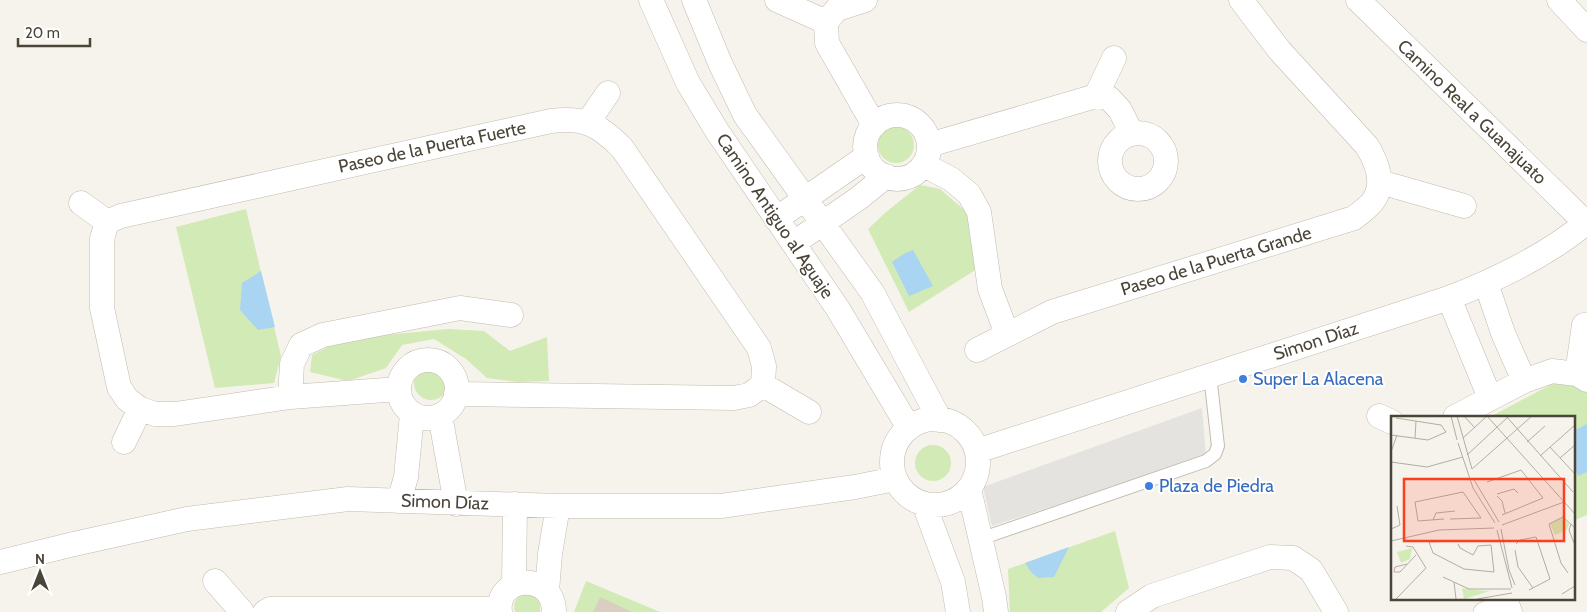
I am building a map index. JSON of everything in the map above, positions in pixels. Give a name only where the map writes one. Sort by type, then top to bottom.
[{"type":"street","name":"Camino Antiguo al Aguaje","points":[[651,0],[688,83],[717,131],[838,309],[909,428]]},
{"type":"street","name":"Camino Antiguo al Aguaje","points":[[694,0],[720,63],[745,115],[872,292],[940,420]]},
{"type":"street","points":[[778,0],[826,22]]},
{"type":"street","points":[[865,0],[837,9],[826,22],[827,43],[874,124]]},
{"type":"street","points":[[1241,0],[1280,51],[1366,146],[1376,161],[1380,182],[1464,206]]},
{"type":"street","name":"Camino Real a Guanajuato","points":[[1358,0],[1587,223]]},
{"type":"street","points":[[1559,0],[1586,26]]},
{"type":"street","points":[[1096,96],[1114,58]]},
{"type":"street","points":[[588,122],[608,93]]},
{"type":"street","points":[[926,155],[1096,96],[1109,98],[1120,110],[1132,134]]},
{"type":"street","points":[[717,131],[745,115]]},
{"type":"street","points":[[903,115],[913,119],[927,135],[926,155],[916,172],[907,177],[896,178],[878,172],[867,156],[865,145],[868,134],[874,124],[883,118],[903,115]]},
{"type":"street","name":"Paseo de la Puerta Fuerte","points":[[108,222],[121,216],[551,120],[569,118],[588,122],[606,132],[622,148],[759,348],[764,366],[763,385]]},
{"type":"street","points":[[926,155],[969,194],[979,212],[990,290],[1007,334]]},
{"type":"street","points":[[776,218],[867,156]]},
{"type":"street","points":[[794,243],[886,176]]},
{"type":"street","name":"Paseo de la Puerta Grande","points":[[977,350],[1052,312],[1354,218],[1375,199],[1380,182]]},
{"type":"street","points":[[81,203],[108,222],[102,239],[102,308],[119,387],[127,399],[140,409],[155,414],[175,414],[290,397],[399,389]]},
{"type":"street","name":"Simon Díaz","points":[[977,451],[1449,298],[1486,283],[1563,242],[1587,223]]},
{"type":"street","points":[[1486,283],[1502,333],[1524,381]]},
{"type":"street","points":[[1449,298],[1490,398]]},
{"type":"street","points":[[290,397],[292,364],[301,345],[323,336],[460,308],[511,315]]},
{"type":"street","points":[[1457,416],[1524,381],[1552,371],[1582,377],[1584,325]]},
{"type":"street","points":[[421,361],[440,363],[448,368],[453,376],[456,394],[448,410],[431,418],[421,417],[412,414],[400,398],[400,379],[412,365],[421,361]]},
{"type":"street","points":[[456,394],[734,398],[749,395],[763,385],[809,412]]},
{"type":"street","points":[[124,442],[140,409]]},
{"type":"street","points":[[399,501],[406,477],[412,414]]},
{"type":"street","points":[[440,415],[456,504]]},
{"type":"street","points":[[940,420],[959,427],[973,442],[977,451],[977,471],[969,490],[960,498],[936,506],[912,499],[902,490],[895,479],[892,465],[893,451],[899,438],[909,428],[918,422],[940,420]]},
{"type":"street","name":"Simon Díaz","points":[[0,562],[187,519],[348,499],[558,506],[721,506],[855,487],[895,479]]},
{"type":"street","points":[[969,490],[996,612]]},
{"type":"street","points":[[514,585],[515,504]]},
{"type":"street","points":[[924,504],[953,582],[958,612]]},
{"type":"street","points":[[551,602],[550,554],[558,506]]},
{"type":"street","points":[[1128,612],[1152,596],[1270,557],[1293,558],[1311,570],[1336,612]]},
{"type":"street","points":[[215,581],[242,612]]},
{"type":"street","points":[[265,612],[270,609],[499,610],[503,595],[514,585],[526,582],[538,584],[551,602]]},
{"type":"street","points":[[1484,612],[1507,604]]},
{"type":"lane","points":[[980,539],[1206,461],[1216,454],[1218,446],[1210,375]]},
{"type":"green space","points":[[896,127],[908,133],[914,145],[908,157],[896,163],[884,157],[878,145],[884,133]]},
{"type":"green space","points":[[920,185],[940,189],[969,214],[977,269],[909,312],[868,229]]},
{"type":"green space","points":[[246,209],[281,356],[274,383],[215,388],[176,227]]},
{"type":"green space","points":[[448,329],[484,331],[510,351],[547,337],[549,381],[518,382],[487,378],[466,359],[434,339],[402,345],[386,368],[348,381],[310,372],[312,355],[340,341]]},
{"type":"green space","points":[[431,366],[438,367],[443,371],[447,376],[447,390],[443,395],[438,399],[431,400],[424,399],[419,395],[415,390],[414,383],[415,376],[419,371],[424,367]]},
{"type":"green space","points":[[1567,376],[1587,392],[1587,515],[1574,521],[1574,416],[1492,416]]},
{"type":"green space","points":[[933,445],[940,446],[946,450],[950,456],[950,470],[946,476],[940,480],[933,481],[926,480],[920,476],[916,470],[915,463],[916,456],[920,450],[926,446]]},
{"type":"green space","points":[[1115,531],[1129,588],[1101,612],[1010,612],[1008,569]]},
{"type":"green space","points":[[586,581],[660,612],[574,612]]},
{"type":"green space","points":[[528,593],[540,600],[540,612],[515,612],[514,604],[517,599]]},
{"type":"shaded area","points":[[1202,408],[1206,456],[992,526],[983,487]]},
{"type":"water","points":[[913,250],[933,286],[909,296],[892,262]]},
{"type":"water","points":[[261,271],[275,327],[258,330],[240,310],[242,283]]},
{"type":"water","points":[[1587,424],[1587,472],[1578,476],[1574,466],[1574,430]]},
{"type":"water","points":[[1069,547],[1054,577],[1038,578],[1025,563]]},
{"type":"building","points":[[600,597],[632,612],[593,612]]},
{"type":"place","name":"Super La Alacena","points":[[1243,379]]},
{"type":"place","name":"Plaza de Piedra","points":[[1149,486]]}]
